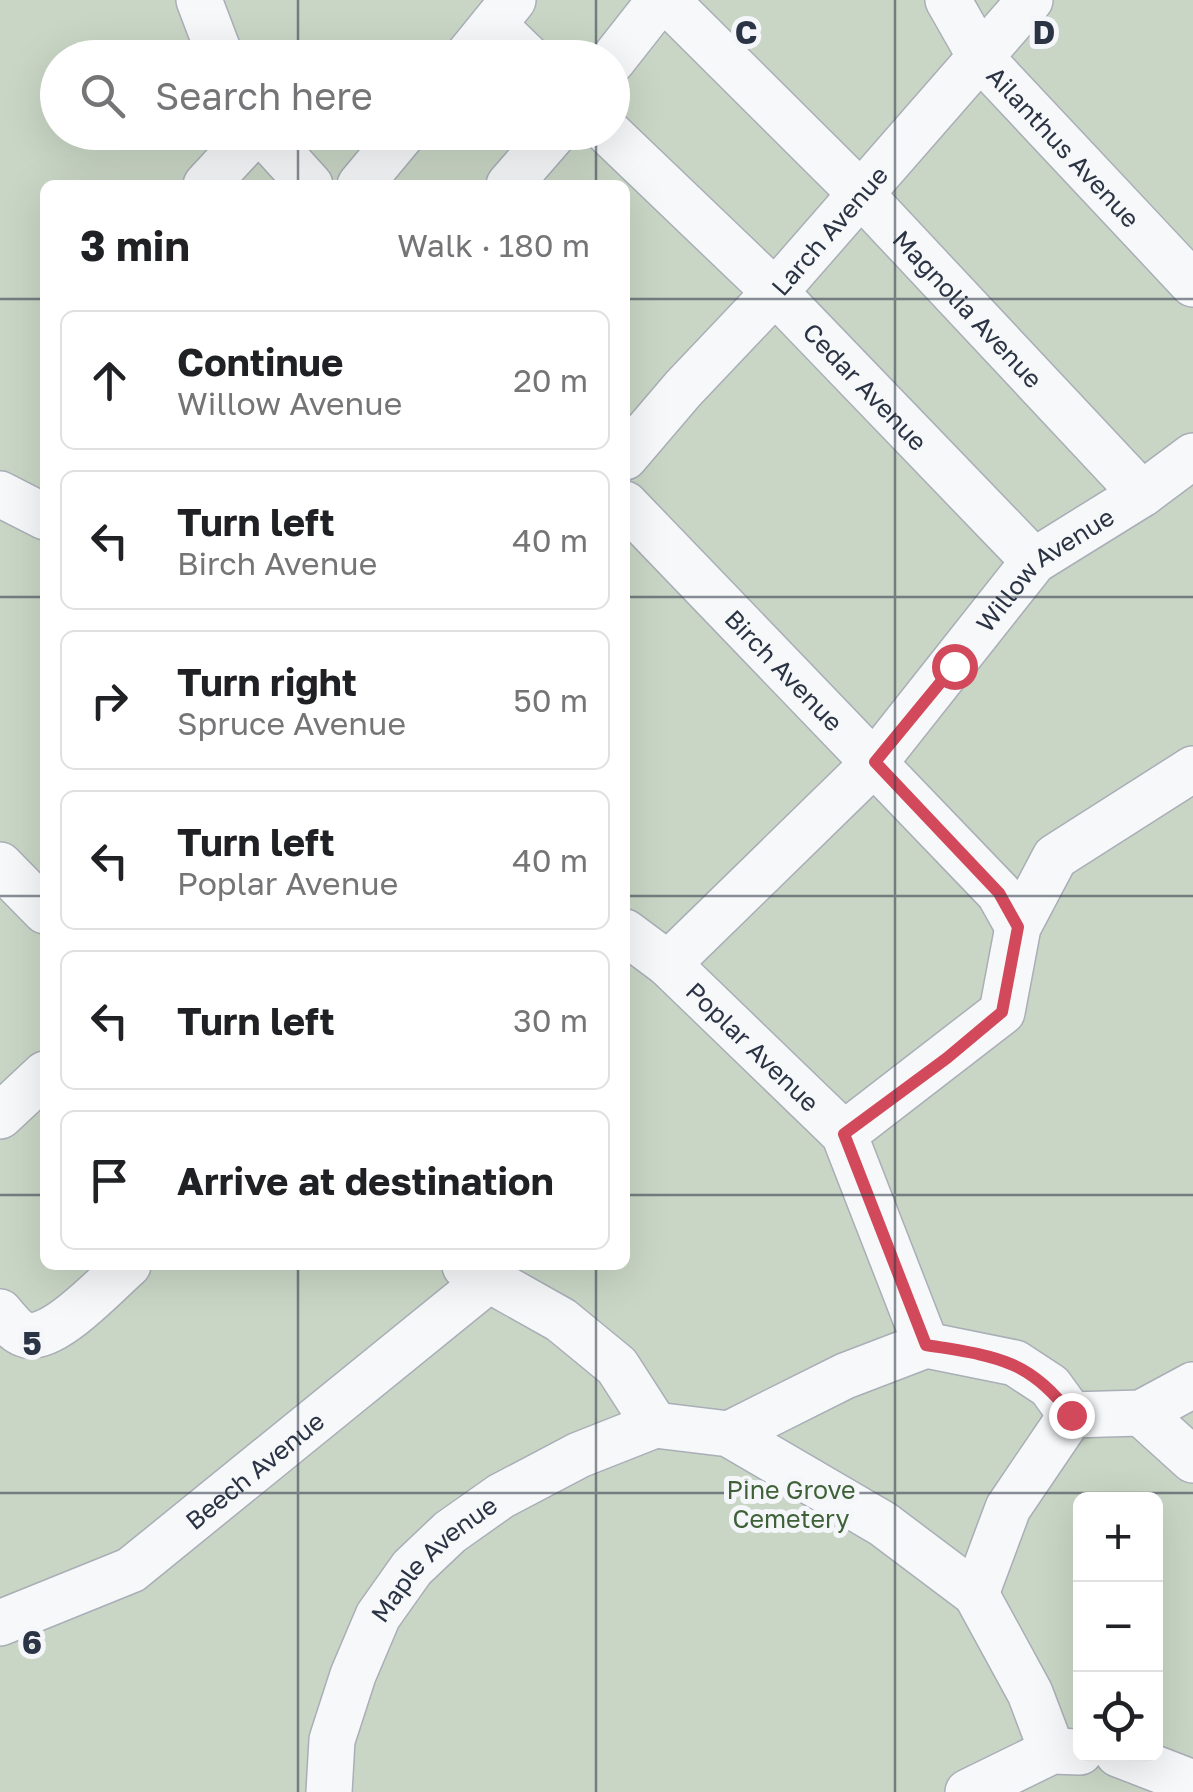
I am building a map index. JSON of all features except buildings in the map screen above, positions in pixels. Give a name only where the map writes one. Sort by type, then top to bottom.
[{"type":"lane","points":[[200,0],[214,40]]},
{"type":"lane","points":[[630,40],[663,0]]},
{"type":"lane","name":"Magnolia Avenue","points":[[663,0],[859,192],[1142,494]]},
{"type":"lane","name":"Ailanthus Avenue","points":[[948,0],[981,58],[1193,284]]},
{"type":"lane","name":"Larch Avenue","points":[[630,451],[1030,0]]},
{"type":"lane","points":[[211,180],[241,150]]},
{"type":"lane","points":[[276,150],[305,180]]},
{"type":"lane","points":[[364,180],[389,150]]},
{"type":"lane","points":[[514,180],[540,150]]},
{"type":"lane","name":"Cedar Avenue","points":[[627,150],[775,292],[1034,562]]},
{"type":"lane","name":"Willow Avenue","points":[[668,964],[875,762],[1034,562],[1142,494],[1193,456]]},
{"type":"lane","points":[[0,494],[40,514]]},
{"type":"lane","name":"Birch Avenue","points":[[630,509],[999,893],[1018,927]]},
{"type":"lane","points":[[844,1134],[1002,1012],[1018,927],[1055,858],[1193,769]]},
{"type":"lane","points":[[0,865],[40,906]]},
{"type":"lane","name":"Poplar Avenue","points":[[630,936],[668,964],[844,1134],[926,1345]]},
{"type":"lane","points":[[0,1116],[40,1079]]},
{"type":"lane","points":[[0,1312],[21,1334],[38,1338],[55,1329],[122,1270]]},
{"type":"lane","points":[[476,1273],[561,1320],[617,1366],[655,1425],[729,1434],[883,1524],[976,1594],[1066,1752],[968,1792]]},
{"type":"lane","name":"Beech Avenue","points":[[0,1623],[130,1570],[476,1273]]},
{"type":"lane","points":[[729,1434],[845,1376],[926,1345],[1016,1363],[1050,1386],[1071,1415]]},
{"type":"lane","points":[[1071,1415],[1140,1413],[1193,1385]]},
{"type":"lane","points":[[1140,1413],[1193,1460]]},
{"type":"lane","points":[[976,1594],[1008,1508],[1071,1415]]},
{"type":"lane","name":"Maple Avenue","points":[[329,1792],[332,1740],[353,1675],[378,1616],[412,1568],[450,1532],[500,1496],[579,1454],[655,1425]]},
{"type":"lane","points":[[1139,1762],[1193,1783]]},
{"type":"green space","name":"Pine Grove Cemetery","points":[[0,0],[1193,0],[1193,1792],[0,1792]]},
{"type":"route","points":[[954,666],[875,762],[999,893],[1018,927],[1002,1012],[844,1134],[926,1345],[1016,1363],[1050,1386],[1071,1415]]}]
